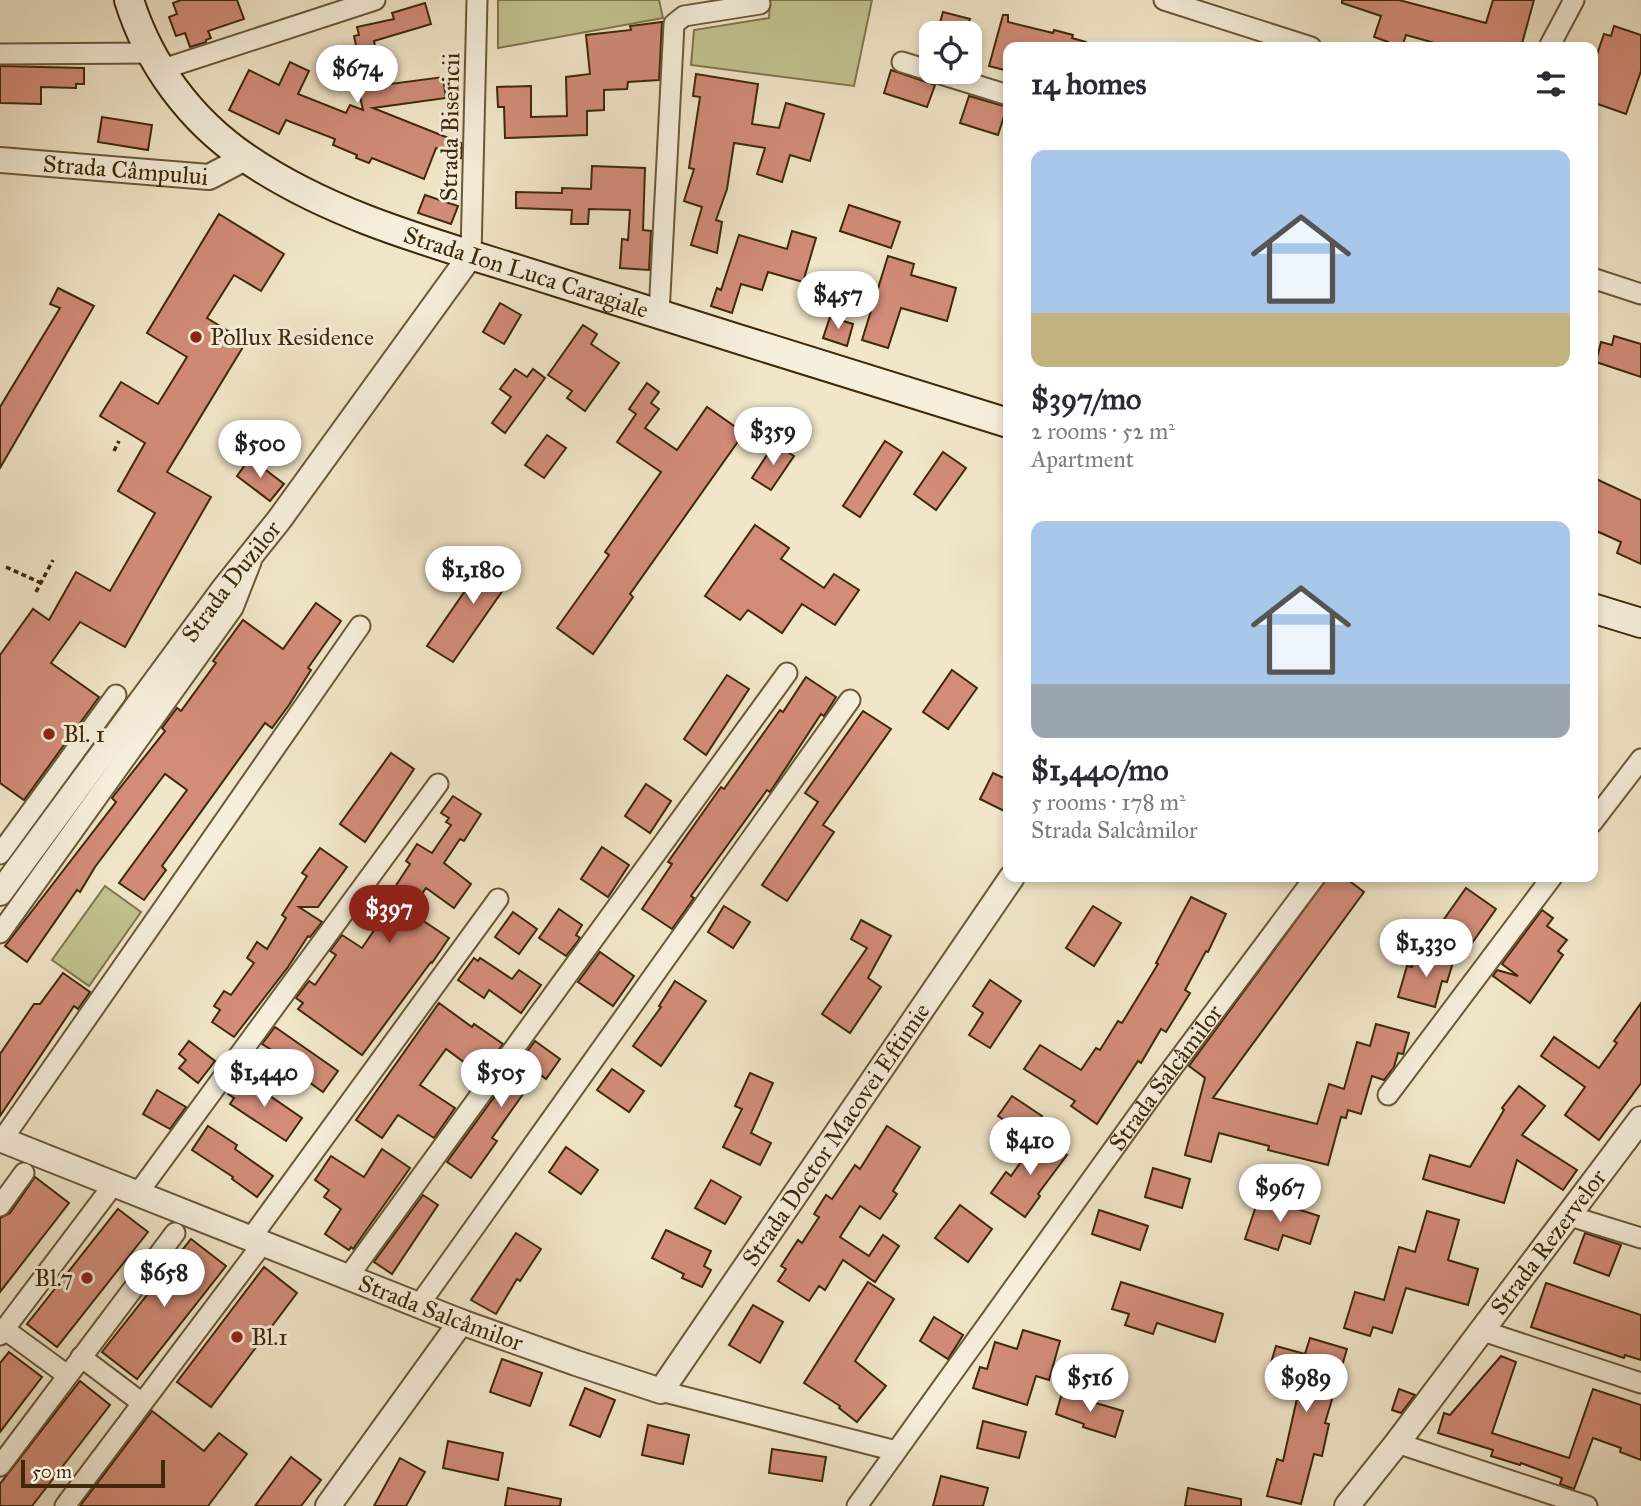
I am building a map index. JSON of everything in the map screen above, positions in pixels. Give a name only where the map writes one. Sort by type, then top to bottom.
[{"type":"main road","name":"Strada Ion Luca Caragiale","points":[[129,0],[156,62],[181,98],[203,122],[245,158],[343,210],[467,261],[659,314],[1003,421]]},
{"type":"main road","points":[[1598,610],[1641,623]]},
{"type":"street","points":[[0,54],[156,62],[375,0]]},
{"type":"street","name":"Strada Bisericii","points":[[467,261],[477,0]]},
{"type":"street","points":[[1164,0],[1295,42]]},
{"type":"street","points":[[1552,42],[1574,0]]},
{"type":"street","points":[[659,314],[674,24],[684,16],[760,4]]},
{"type":"street","points":[[902,62],[919,67]]},
{"type":"street","points":[[973,84],[1003,93]]},
{"type":"street","name":"Strada Câmpului","points":[[0,160],[209,177],[245,158]]},
{"type":"street","name":"Strada Duzilor","points":[[0,893],[223,590],[256,552],[467,261]]},
{"type":"street","points":[[1598,280],[1641,295]]},
{"type":"street","points":[[0,933],[233,608],[256,552]]},
{"type":"street","points":[[1,1139],[360,626]]},
{"type":"street","points":[[348,1277],[787,673]]},
{"type":"street","points":[[0,854],[116,695]]},
{"type":"street","points":[[419,1305],[850,700]]},
{"type":"street","points":[[1598,815],[1641,759]]},
{"type":"street","points":[[138,1193],[438,784]]},
{"type":"street","name":"Strada Doctor Macovei Eftimie","points":[[661,1391],[1009,882]]},
{"type":"street","name":"Strada Salcâmilor","points":[[857,1506],[1158,1087],[1311,882]]},
{"type":"street","points":[[1388,1096],[1548,882]]},
{"type":"street","points":[[65,1506],[142,1403],[498,898]]},
{"type":"street","name":"Strada Rezervelor","points":[[1347,1506],[1483,1331],[1641,1119]]},
{"type":"street","name":"Strada Salcâmilor","points":[[1,1139],[529,1347],[661,1391],[896,1451]]},
{"type":"street","points":[[0,1206],[24,1173]]},
{"type":"street","points":[[67,1376],[2,1332],[114,1184]]},
{"type":"street","points":[[1570,1216],[1641,1238]]},
{"type":"street","points":[[0,1466],[175,1233]]},
{"type":"street","points":[[328,1506],[461,1322]]},
{"type":"street","name":"Strada Rezervelor","points":[[1483,1331],[1641,1383]]},
{"type":"street","points":[[81,1357],[142,1403]]},
{"type":"street","points":[[1397,1443],[1587,1506]]},
{"type":"path","points":[[114,450],[119,441]]},
{"type":"path","points":[[36,592],[53,560]]},
{"type":"path","points":[[6,567],[41,583]]},
{"type":"green space","points":[[498,0],[659,0],[663,18],[498,48]]},
{"type":"green space","points":[[770,0],[872,0],[854,86],[691,65],[694,30],[769,18]]},
{"type":"green space","points":[[105,886],[141,912],[89,986],[52,960]]},
{"type":"building","points":[[181,0],[237,0],[244,19],[208,31],[211,38],[190,47],[185,33],[176,36],[169,17],[177,14],[173,3]]},
{"type":"building","points":[[1342,0],[1399,0],[1486,23],[1493,0],[1534,0],[1522,42],[1431,42],[1406,35],[1404,42],[1388,42],[1374,37],[1381,16],[1342,3]]},
{"type":"building","points":[[425,3],[431,24],[374,41],[383,85],[443,77],[446,98],[373,108],[461,143],[461,158],[436,148],[424,179],[372,158],[369,163],[356,158],[357,155],[333,145],[335,139],[286,120],[279,134],[229,110],[249,70],[279,85],[290,62],[309,71],[298,94],[346,113],[350,105],[363,110],[350,51],[357,50],[354,36],[359,35],[357,27],[394,19],[392,13]]},
{"type":"building","points":[[943,12],[970,19],[969,21],[940,21]]},
{"type":"building","points":[[1003,15],[1008,15],[1008,22],[1053,33],[1054,30],[1086,42],[1003,42],[1003,70],[989,66]]},
{"type":"building","points":[[662,22],[659,80],[628,82],[627,89],[604,90],[604,110],[587,111],[587,135],[505,138],[504,107],[498,107],[497,87],[531,86],[531,117],[567,116],[566,77],[590,74],[586,35],[631,30],[630,26]]},
{"type":"building","points":[[1614,26],[1641,35],[1641,71],[1626,114],[1598,104],[1598,52],[1604,34],[1611,36]]},
{"type":"building","points":[[0,66],[84,68],[84,84],[76,84],[76,88],[41,87],[41,104],[0,103]]},
{"type":"building","points":[[891,70],[919,80],[919,84],[935,85],[927,107],[884,93]]},
{"type":"building","points":[[696,74],[758,84],[752,124],[779,128],[786,103],[824,114],[810,161],[790,155],[782,182],[757,174],[765,148],[734,143],[727,189],[716,220],[722,222],[717,253],[691,245],[702,207],[684,201],[694,169],[689,168],[700,97],[693,96]]},
{"type":"building","points":[[969,96],[1003,106],[1003,119],[998,135],[960,123]]},
{"type":"building","points":[[102,117],[152,125],[148,150],[98,142]]},
{"type":"building","points":[[592,166],[645,168],[643,230],[651,231],[649,270],[620,268],[622,239],[628,240],[630,210],[589,209],[588,224],[571,224],[572,210],[516,208],[516,192],[562,193],[562,188],[591,189]]},
{"type":"building","points":[[425,195],[458,206],[451,224],[418,213]]},
{"type":"building","points":[[849,205],[900,222],[891,248],[840,231]]},
{"type":"building","points":[[219,214],[284,254],[261,291],[234,275],[207,318],[246,342],[167,472],[211,497],[125,647],[80,622],[51,663],[99,697],[24,800],[0,783],[0,655],[33,609],[49,620],[76,572],[110,591],[155,513],[118,491],[145,443],[100,416],[121,382],[158,404],[187,357],[147,333]]},
{"type":"building","points":[[792,231],[816,238],[803,282],[768,272],[762,290],[741,284],[732,313],[711,306],[717,288],[721,290],[739,235],[787,249]]},
{"type":"building","points":[[888,256],[914,264],[911,275],[956,288],[947,321],[901,308],[888,348],[862,340]]},
{"type":"building","points":[[58,288],[94,306],[0,468],[0,407],[60,308],[50,304]]},
{"type":"building","points":[[500,303],[521,315],[504,344],[483,332]]},
{"type":"building","points":[[830,317],[853,324],[847,346],[823,338]]},
{"type":"building","points":[[583,325],[597,334],[591,344],[619,363],[585,411],[567,398],[572,391],[548,375]]},
{"type":"building","points":[[1614,336],[1641,344],[1641,377],[1598,363],[1601,342],[1612,345]]},
{"type":"building","points":[[515,369],[527,377],[533,369],[545,378],[505,433],[492,423],[511,397],[500,389]]},
{"type":"building","points":[[647,383],[659,392],[651,403],[659,409],[645,428],[677,450],[707,407],[744,433],[630,594],[633,597],[593,654],[557,628],[609,555],[605,552],[661,472],[617,442],[636,414],[629,409]]},
{"type":"building","points":[[547,435],[566,448],[544,478],[525,465]]},
{"type":"building","points":[[885,441],[902,452],[860,517],[843,506]]},
{"type":"building","points":[[774,444],[794,456],[771,490],[752,478]]},
{"type":"building","points":[[943,452],[966,468],[936,510],[914,494]]},
{"type":"building","points":[[250,458],[284,484],[270,501],[237,476]]},
{"type":"building","points":[[1598,480],[1641,500],[1641,564],[1617,553],[1621,542],[1598,532]]},
{"type":"building","points":[[755,525],[789,548],[781,559],[824,588],[834,574],[859,590],[835,625],[802,604],[782,633],[748,610],[740,620],[705,596]]},
{"type":"building","points":[[494,549],[519,567],[453,662],[427,646]]},
{"type":"building","points":[[316,603],[341,621],[308,668],[311,670],[289,705],[272,728],[265,723],[162,866],[166,870],[144,900],[119,883],[187,790],[165,774],[95,867],[80,892],[77,890],[27,962],[5,946],[116,802],[112,798],[165,731],[162,728],[177,708],[181,711],[243,620],[283,649]]},
{"type":"building","points":[[952,670],[977,688],[948,729],[923,712]]},
{"type":"building","points":[[727,675],[749,689],[706,755],[684,739]]},
{"type":"building","points":[[806,677],[836,697],[824,716],[821,714],[770,792],[767,790],[691,896],[694,898],[672,929],[642,909],[672,864],[668,862],[721,787],[724,789],[780,710],[783,712]]},
{"type":"building","points":[[863,711],[891,729],[823,825],[834,832],[787,901],[762,885],[818,802],[805,793]]},
{"type":"building","points":[[391,753],[414,769],[365,842],[340,824]]},
{"type":"building","points":[[993,773],[1003,778],[1003,810],[980,799]]},
{"type":"building","points":[[646,784],[671,801],[650,833],[625,816]]},
{"type":"building","points":[[453,796],[481,814],[464,841],[460,839],[444,863],[471,884],[454,908],[426,888],[410,912],[449,938],[362,1055],[298,1009],[303,1003],[296,998],[309,981],[315,985],[336,955],[330,951],[342,935],[362,948],[379,923],[368,917],[375,907],[369,907],[381,887],[391,893],[410,864],[406,861],[417,844],[432,853],[451,825],[446,822],[449,818],[441,813]]},
{"type":"building","points":[[602,847],[629,865],[608,897],[581,879]]},
{"type":"building","points":[[320,848],[347,867],[318,907],[299,907],[322,922],[310,937],[308,936],[288,967],[234,1037],[212,1022],[220,1010],[214,1006],[224,991],[231,995],[254,963],[247,958],[257,942],[267,949],[286,918],[282,915],[307,876],[302,873]]},
{"type":"building","points":[[1324,882],[1351,882],[1364,892],[1213,1098],[1317,1124],[1329,1084],[1344,1089],[1357,1042],[1370,1046],[1376,1024],[1409,1033],[1403,1054],[1398,1053],[1394,1067],[1384,1080],[1372,1076],[1361,1114],[1348,1110],[1346,1118],[1341,1117],[1328,1165],[1268,1150],[1269,1146],[1219,1133],[1211,1162],[1185,1155],[1205,1078],[1189,1066]]},
{"type":"building","points":[[1466,888],[1496,909],[1472,943],[1442,922]]},
{"type":"building","points":[[1191,897],[1226,914],[1208,952],[1206,951],[1185,990],[1190,993],[1166,1032],[1161,1029],[1141,1063],[1138,1061],[1097,1124],[1071,1106],[1075,1101],[1024,1069],[1040,1045],[1081,1070],[1096,1048],[1100,1050],[1118,1021],[1122,1023],[1158,964],[1156,963]]},
{"type":"building","points":[[724,906],[750,922],[733,948],[708,932]]},
{"type":"building","points":[[1093,906],[1121,923],[1094,966],[1066,948]]},
{"type":"building","points":[[559,909],[582,925],[576,935],[580,938],[566,956],[539,938]]},
{"type":"building","points":[[1542,910],[1553,918],[1547,926],[1567,940],[1558,951],[1563,955],[1530,1003],[1493,976],[1497,970],[1518,976],[1502,964]]},
{"type":"building","points":[[513,912],[537,929],[519,954],[495,937]]},
{"type":"building","points":[[861,920],[891,936],[868,978],[881,987],[850,1033],[822,1014],[867,948],[851,939]]},
{"type":"building","points":[[600,952],[634,976],[613,1006],[578,982]]},
{"type":"building","points":[[1415,953],[1454,959],[1447,982],[1442,981],[1435,1007],[1398,997],[1407,966],[1412,967]]},
{"type":"building","points":[[474,958],[478,961],[480,958],[512,979],[519,970],[541,985],[521,1013],[489,990],[484,998],[458,980]]},
{"type":"building","points":[[63,973],[90,992],[78,1009],[74,1006],[0,1116],[0,1054],[34,1004],[40,1004]]},
{"type":"building","points":[[990,980],[1021,1001],[990,1048],[969,1035],[983,1013],[973,1006]]},
{"type":"building","points":[[675,981],[706,1001],[661,1066],[633,1046],[661,1007],[659,1006]]},
{"type":"building","points":[[439,1003],[472,1027],[474,1024],[503,1044],[480,1074],[446,1049],[420,1085],[455,1108],[434,1138],[398,1115],[382,1138],[356,1120]]},
{"type":"building","points":[[1641,1003],[1641,1083],[1599,1140],[1565,1115],[1585,1087],[1541,1056],[1554,1037],[1599,1068]]},
{"type":"building","points":[[275,1027],[338,1071],[323,1092],[289,1068],[286,1072],[264,1057],[270,1049],[262,1044]]},
{"type":"building","points":[[189,1041],[215,1061],[198,1083],[179,1068],[186,1060],[179,1054]]},
{"type":"building","points":[[535,1041],[560,1059],[546,1079],[538,1073],[492,1138],[497,1141],[471,1178],[447,1162]]},
{"type":"building","points":[[612,1069],[644,1091],[629,1112],[597,1090]]},
{"type":"building","points":[[750,1073],[773,1083],[751,1133],[771,1143],[760,1165],[723,1147],[742,1109],[735,1106]]},
{"type":"building","points":[[241,1076],[302,1118],[286,1141],[230,1104],[234,1098],[228,1094]]},
{"type":"building","points":[[1519,1086],[1545,1106],[1522,1135],[1577,1170],[1563,1190],[1517,1160],[1504,1203],[1423,1179],[1430,1155],[1470,1167],[1504,1110],[1502,1108]]},
{"type":"building","points":[[157,1090],[186,1107],[170,1129],[143,1114]]},
{"type":"building","points":[[1012,1096],[1042,1116],[1028,1137],[998,1116]]},
{"type":"building","points":[[208,1126],[237,1145],[235,1149],[273,1176],[257,1197],[232,1179],[233,1177],[192,1150]]},
{"type":"building","points":[[887,1126],[920,1147],[893,1191],[897,1194],[880,1219],[860,1206],[840,1237],[869,1256],[883,1235],[899,1246],[875,1282],[843,1260],[825,1290],[819,1286],[809,1301],[778,1281],[786,1269],[781,1266],[798,1240],[802,1243],[819,1217],[814,1214],[826,1195],[832,1199],[855,1165],[860,1169]]},
{"type":"building","points":[[1040,1135],[1067,1155],[1038,1194],[1040,1196],[1025,1217],[991,1193],[1006,1172],[1011,1176]]},
{"type":"building","points":[[566,1147],[598,1170],[581,1194],[549,1172]]},
{"type":"building","points":[[382,1149],[410,1168],[353,1249],[351,1247],[349,1250],[325,1234],[341,1209],[324,1197],[329,1190],[315,1180],[331,1156],[364,1177]]},
{"type":"building","points":[[1153,1168],[1190,1179],[1182,1208],[1145,1197]]},
{"type":"building","points":[[35,1177],[69,1203],[0,1292],[0,1218],[10,1213]]},
{"type":"building","points":[[711,1180],[741,1197],[725,1224],[695,1208]]},
{"type":"building","points":[[423,1195],[438,1205],[392,1274],[374,1262]]},
{"type":"building","points":[[1259,1197],[1319,1216],[1310,1244],[1283,1235],[1278,1250],[1245,1239]]},
{"type":"building","points":[[960,1205],[992,1229],[968,1262],[935,1238]]},
{"type":"building","name":"Bl.7","points":[[118,1209],[148,1232],[57,1347],[27,1324]]},
{"type":"building","points":[[1099,1210],[1148,1226],[1140,1250],[1092,1234]]},
{"type":"building","points":[[1427,1211],[1459,1220],[1448,1260],[1478,1269],[1468,1305],[1406,1288],[1392,1333],[1373,1327],[1370,1336],[1344,1328],[1355,1292],[1384,1300],[1399,1247],[1415,1252]]},
{"type":"building","points":[[666,1230],[711,1251],[704,1266],[711,1270],[702,1287],[682,1278],[684,1274],[652,1258]]},
{"type":"building","points":[[516,1233],[541,1249],[520,1281],[517,1279],[496,1314],[471,1300]]},
{"type":"building","points":[[1585,1233],[1621,1245],[1609,1276],[1574,1263]]},
{"type":"building","points":[[191,1239],[226,1266],[137,1379],[102,1352]]},
{"type":"building","name":"Bl.1","points":[[264,1267],[297,1293],[211,1407],[177,1382]]},
{"type":"building","points":[[868,1282],[894,1299],[855,1361],[886,1386],[857,1422],[839,1408],[840,1406],[804,1383]]},
{"type":"building","points":[[1121,1282],[1223,1314],[1215,1342],[1157,1323],[1153,1334],[1125,1325],[1129,1314],[1112,1309]]},
{"type":"building","points":[[1546,1283],[1641,1315],[1641,1360],[1625,1355],[1624,1358],[1531,1327]]},
{"type":"building","points":[[753,1305],[783,1322],[760,1363],[729,1345]]},
{"type":"building","points":[[934,1317],[963,1335],[948,1359],[920,1341]]},
{"type":"building","points":[[1023,1330],[1060,1341],[1049,1380],[1036,1376],[1027,1405],[973,1388],[980,1367],[987,1369],[995,1342],[1017,1349]]},
{"type":"building","points":[[1310,1338],[1347,1349],[1325,1423],[1329,1424],[1322,1456],[1314,1454],[1301,1504],[1267,1496],[1277,1459],[1283,1461],[1298,1394],[1293,1392],[1299,1374],[1270,1366],[1276,1346],[1305,1354]]},
{"type":"building","points":[[9,1352],[42,1377],[0,1432],[0,1363]]},
{"type":"building","points":[[1501,1356],[1516,1362],[1492,1433],[1569,1458],[1593,1389],[1641,1405],[1641,1460],[1620,1452],[1621,1448],[1593,1438],[1574,1489],[1560,1484],[1562,1478],[1521,1463],[1520,1465],[1491,1456],[1493,1450],[1438,1433],[1444,1413],[1450,1415]]},
{"type":"building","points":[[502,1359],[542,1373],[530,1406],[490,1392]]},
{"type":"building","points":[[80,1381],[110,1405],[32,1506],[0,1506],[0,1484]]},
{"type":"building","points":[[585,1388],[615,1400],[600,1437],[570,1425]]},
{"type":"building","points":[[1399,1389],[1415,1395],[1401,1413],[1392,1410]]},
{"type":"building","points":[[1062,1393],[1123,1411],[1115,1437],[1083,1427],[1084,1424],[1056,1414]]},
{"type":"building","points":[[152,1411],[204,1451],[219,1433],[247,1454],[208,1506],[80,1506]]},
{"type":"building","points":[[983,1421],[1026,1432],[1019,1458],[977,1448]]},
{"type":"building","points":[[648,1425],[689,1435],[683,1464],[642,1455]]},
{"type":"building","points":[[448,1441],[503,1453],[498,1480],[443,1468]]},
{"type":"building","points":[[772,1449],[826,1457],[822,1481],[769,1473]]},
{"type":"building","points":[[291,1457],[321,1480],[301,1506],[255,1506]]},
{"type":"building","points":[[400,1458],[425,1472],[406,1506],[374,1506]]},
{"type":"building","points":[[941,1476],[988,1488],[983,1506],[933,1506]]},
{"type":"building","points":[[508,1488],[561,1499],[560,1506],[505,1506]]},
{"type":"building","points":[[1188,1488],[1241,1499],[1241,1506],[1185,1506]]},
{"type":"place","name":"Pollux Residence","points":[[196,337]]},
{"type":"place","name":"Bl. 1","points":[[49,734]]},
{"type":"place","name":"Bl.7","points":[[87,1278]]},
{"type":"place","name":"Bl.1","points":[[237,1337]]}]
